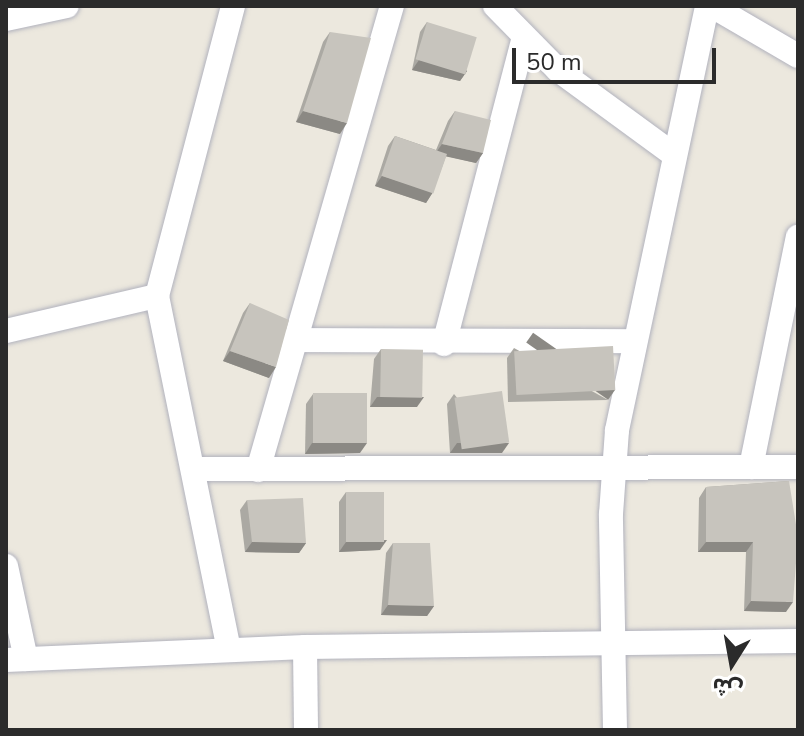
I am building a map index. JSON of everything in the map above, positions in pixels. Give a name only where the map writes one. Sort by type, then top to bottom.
[{"type":"street","points":[[6,19],[67,6]]},
{"type":"street","points":[[229,650],[196,469],[157,296],[233,6]]},
{"type":"street","points":[[258,470],[292,340],[392,6]]},
{"type":"street","points":[[495,6],[524,37],[595,101],[674,155]]},
{"type":"street","points":[[615,730],[612,467],[674,155],[709,6],[798,56]]},
{"type":"street","points":[[444,344],[524,37]]},
{"type":"street","points":[[751,467],[798,237]]},
{"type":"street","points":[[6,331],[157,296]]},
{"type":"street","points":[[292,340],[444,344],[635,341]]},
{"type":"street","points":[[196,469],[798,467]]},
{"type":"street","points":[[6,566],[16,660],[305,647],[798,641]]},
{"type":"street","points":[[305,647],[306,730]]},
{"type":"building","points":[[427,22],[477,37],[465,74],[416,59]]},
{"type":"building","points":[[330,32],[371,38],[347,123],[303,111]]},
{"type":"building","points":[[455,111],[491,120],[483,153],[442,144]]},
{"type":"building","points":[[395,136],[447,154],[433,194],[381,176]]},
{"type":"building","points":[[250,303],[289,320],[276,367],[230,351]]},
{"type":"building","points":[[613,346],[615,390],[516,395],[514,351]]},
{"type":"building","points":[[381,349],[423,350],[422,398],[380,397]]},
{"type":"building","points":[[502,391],[509,442],[462,449],[454,398]]},
{"type":"building","points":[[313,393],[367,393],[367,443],[313,443]]},
{"type":"building","points":[[789,481],[798,537],[793,602],[751,601],[753,542],[706,542],[706,487]]},
{"type":"building","points":[[346,492],[384,492],[384,542],[346,542]]},
{"type":"building","points":[[303,498],[306,543],[252,542],[247,500]]},
{"type":"building","points":[[393,543],[430,543],[434,606],[388,605]]}]
